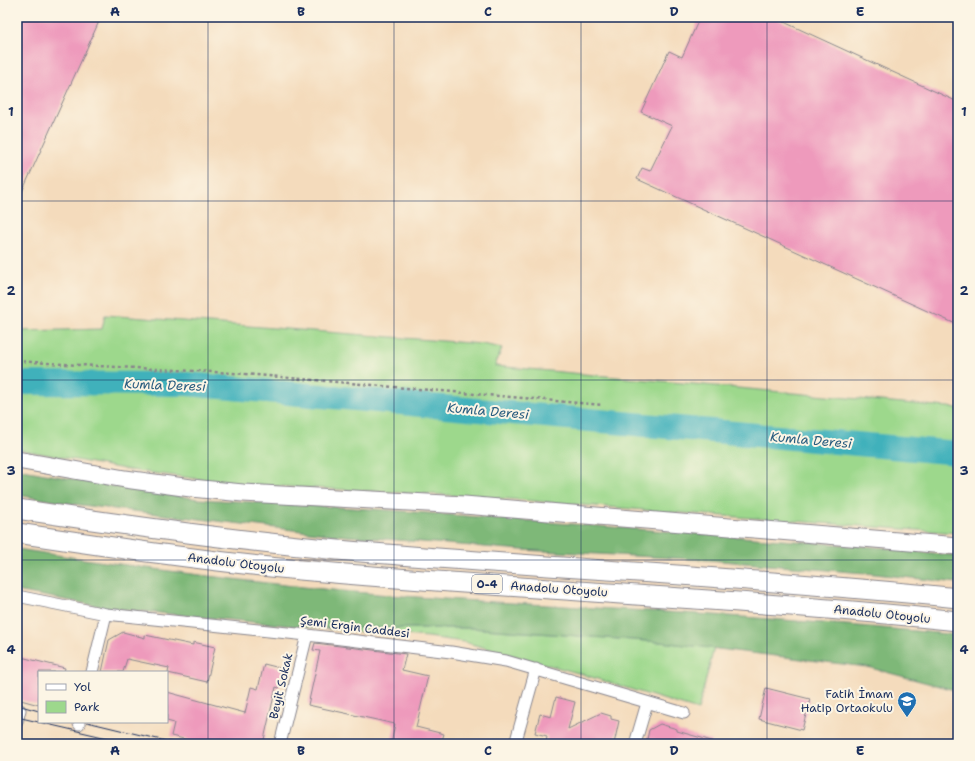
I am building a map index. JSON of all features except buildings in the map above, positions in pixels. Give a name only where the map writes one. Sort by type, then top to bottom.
[{"type":"highway","name":"Anadolu Otoyolu","points":[[17,510],[215,537],[335,549],[510,564],[872,589],[958,598]]},
{"type":"highway","name":"Anadolu Otoyolu","points":[[17,533],[202,559],[305,570],[808,607],[958,621]]},
{"type":"main road","points":[[17,460],[125,479],[243,493],[464,506],[958,546]]},
{"type":"street","name":"Şemi Ergin Caddesi","points":[[17,596],[106,614],[451,652],[506,661],[684,713]]},
{"type":"street","points":[[92,671],[106,614]]},
{"type":"street","name":"Beyit Sokak","points":[[280,744],[306,635]]},
{"type":"street","points":[[515,744],[536,669]]},
{"type":"street","points":[[636,744],[647,702]]},
{"type":"street","points":[[17,722],[20,710]]},
{"type":"path","points":[[17,361],[233,373],[603,405]]},
{"type":"green space","points":[[105,315],[482,344],[502,348],[495,366],[958,408],[958,533],[484,497],[237,484],[130,470],[17,449],[17,331],[102,329]]},
{"type":"green space","points":[[17,469],[123,488],[199,499],[387,510],[899,549],[958,556],[958,583],[875,574],[709,560],[522,550],[335,535],[73,504],[17,495]]},
{"type":"green space","points":[[17,549],[110,563],[342,591],[445,599],[742,617],[958,635],[958,691],[867,667],[660,642],[470,628],[314,628],[109,608],[17,591]]},
{"type":"green space","points":[[314,628],[470,628],[660,642],[714,648],[698,710],[578,673],[464,642],[428,637]]},
{"type":"waterway","name":"Kumla Deresi","points":[[17,383],[187,384],[958,453]]},
{"type":"tram line","points":[[17,705],[38,711]]},
{"type":"tram line","points":[[17,717],[38,722]]},
{"type":"tram line","points":[[43,723],[133,744]]},
{"type":"tram line","points":[[91,723],[178,744]]},
{"type":"place","name":"Fatih İmam Hatip Ortaokulu","points":[[907,718]]}]
